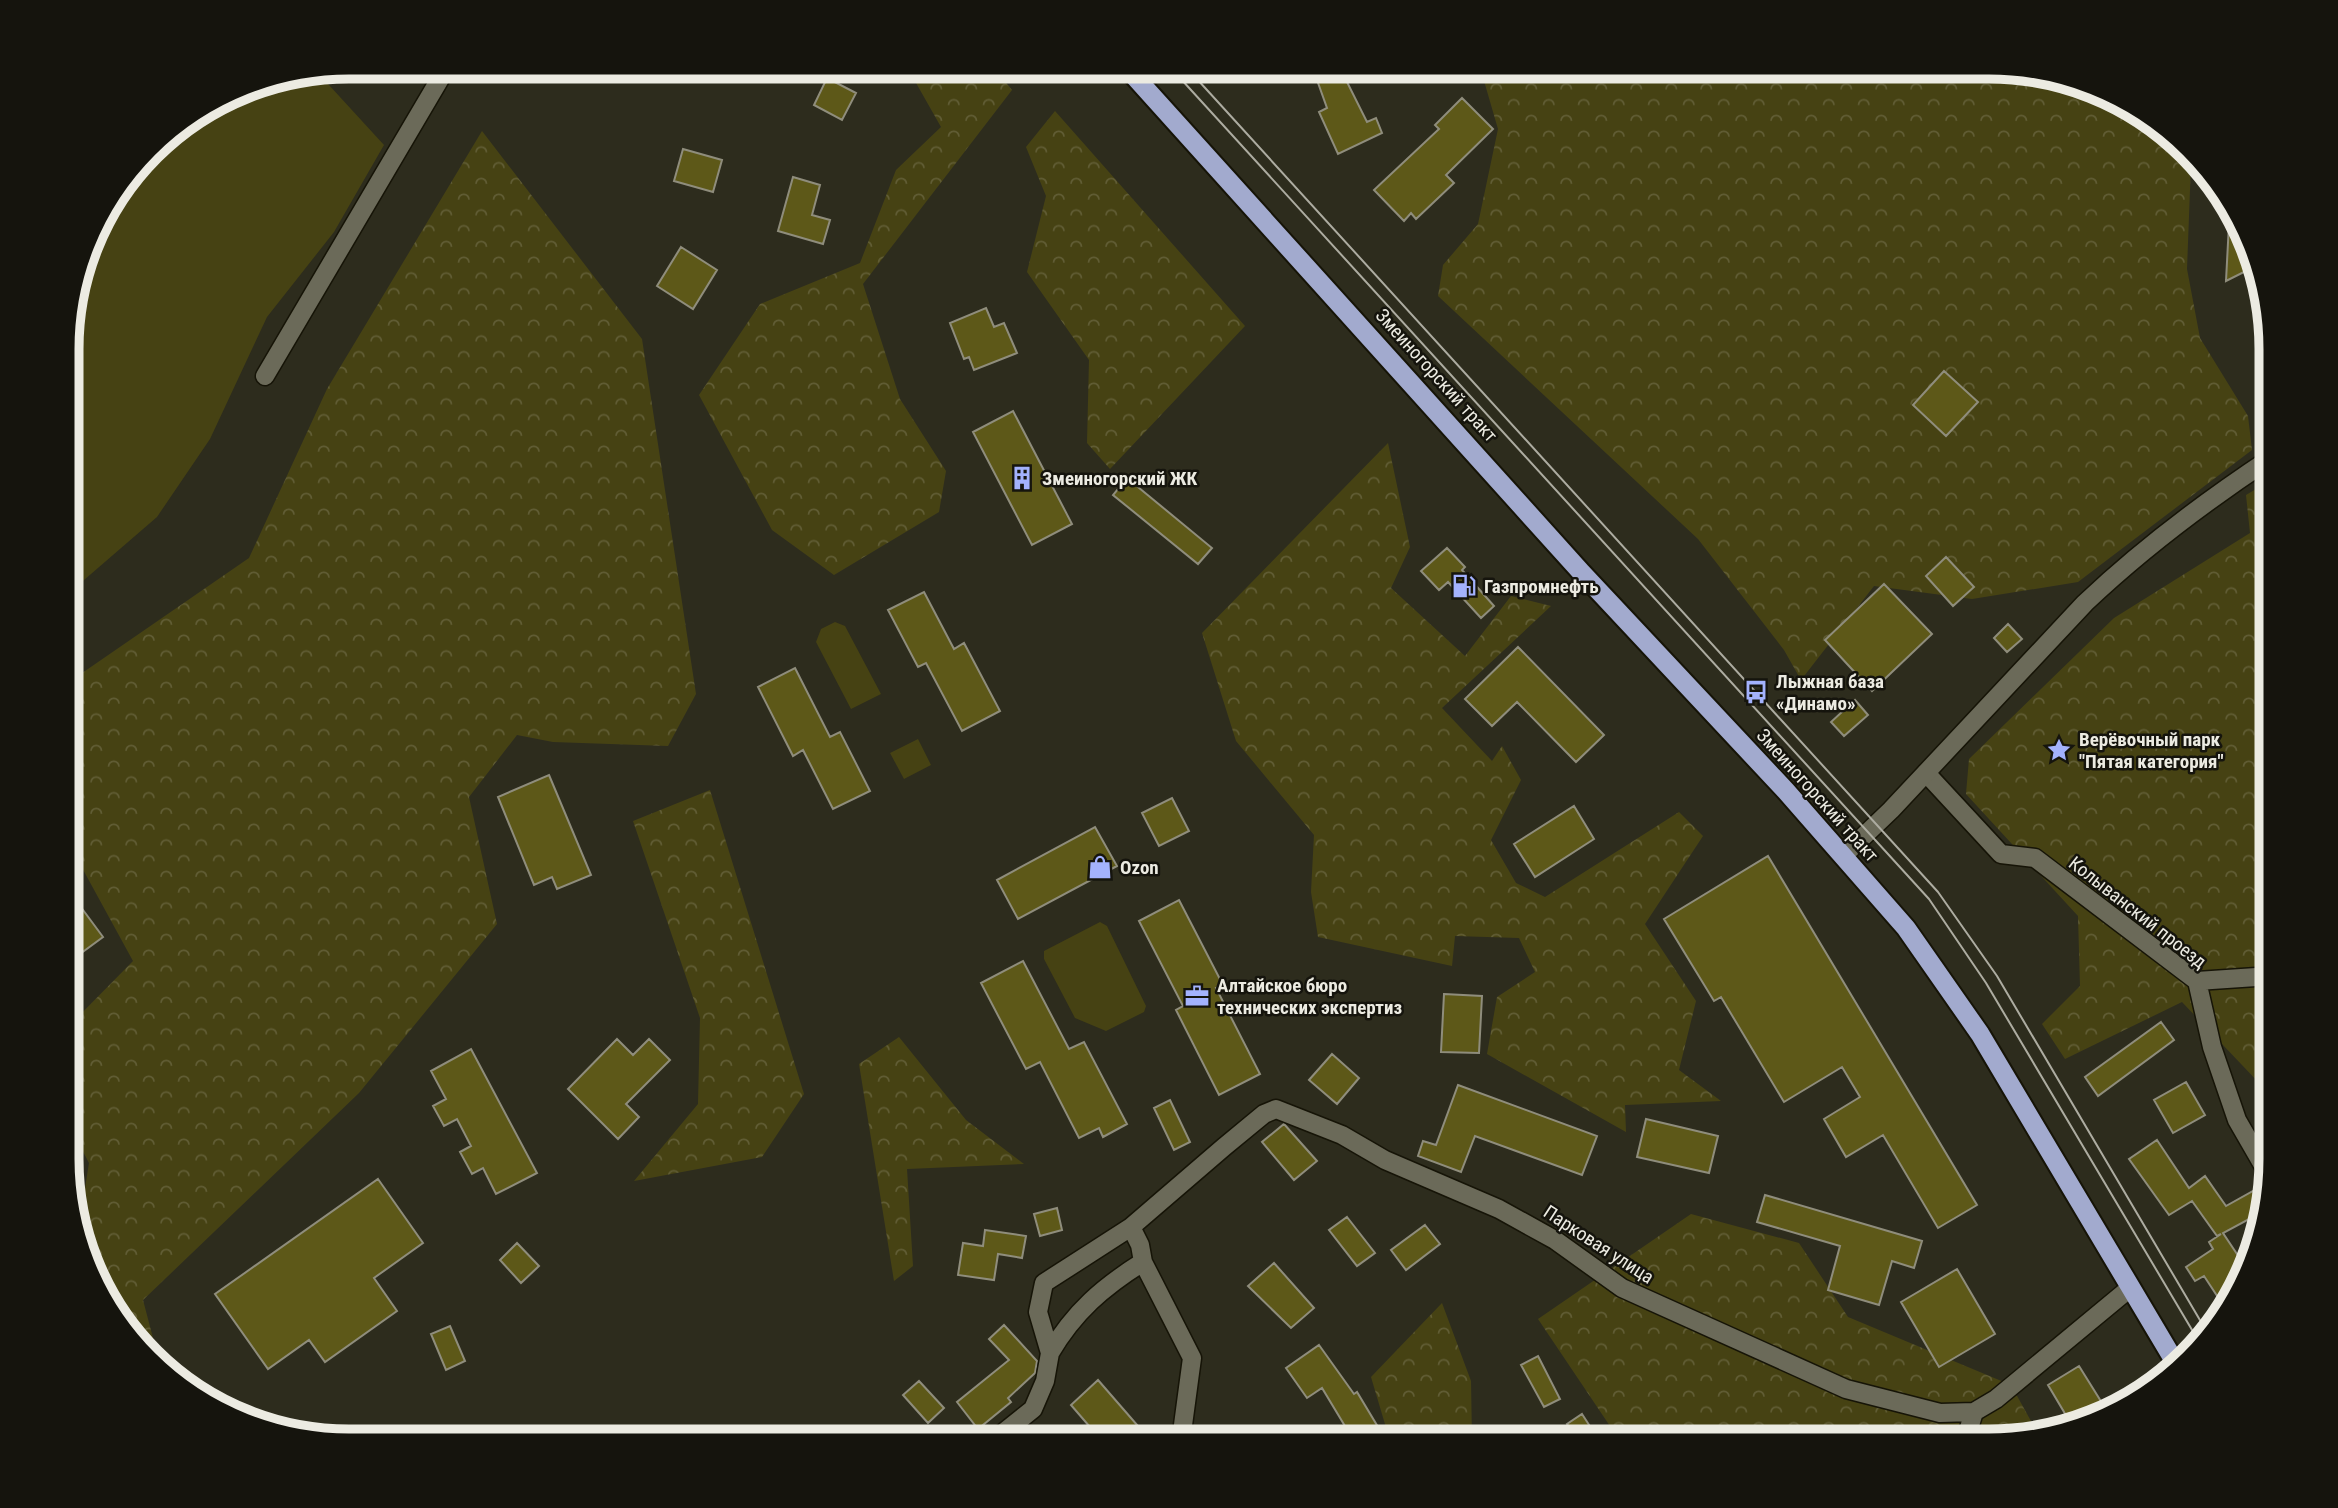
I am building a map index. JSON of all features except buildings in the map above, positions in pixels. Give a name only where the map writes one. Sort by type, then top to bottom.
[{"type":"highway","name":"Змеиногорский тракт","points":[[1138,79],[1581,572],[1906,928],[1980,1034],[2172,1357]]},
{"type":"street","points":[[265,376],[439,79]]},
{"type":"street","points":[[1843,856],[1926,773],[2085,603],[2117,573],[2227,486],[2259,466]]},
{"type":"street","name":"Колыванский проезд","points":[[1926,773],[2001,854],[2035,858],[2197,981],[2212,1047],[2238,1120],[2259,1158]]},
{"type":"street","points":[[2197,981],[2259,977]]},
{"type":"street","name":"Парковая улица","points":[[1008,1429],[1033,1409],[1045,1381],[1050,1353],[1038,1312],[1044,1283],[1131,1227],[1244,1130],[1264,1114],[1276,1110],[1342,1135],[1385,1160],[1499,1209],[1555,1240],[1622,1288],[1846,1389],[1940,1413],[1974,1412]]},
{"type":"street","points":[[1131,1227],[1140,1245],[1143,1262],[1192,1358],[1184,1429]]},
{"type":"street","points":[[1050,1353],[1067,1325],[1086,1304],[1107,1284],[1143,1262]]},
{"type":"street","points":[[1969,1429],[1974,1412],[1996,1399],[2130,1288]]},
{"type":"green space","points":[[914,79],[1003,79],[1012,90],[863,284],[900,399],[946,471],[939,512],[834,575],[772,530],[699,395],[760,304],[860,263],[896,170],[941,127]]},
{"type":"green space","points":[[1483,79],[2007,79],[2042,84],[2093,99],[2139,124],[2191,170],[2187,269],[2200,338],[2248,416],[2252,450],[2078,582],[1972,599],[1874,586],[1801,680],[1784,650],[1698,539],[1438,296],[1443,265],[1478,224],[1498,129]]},
{"type":"green space","points":[[324,80],[384,145],[334,232],[267,317],[210,439],[157,517],[79,584],[79,331],[84,296],[99,245],[135,184],[158,158],[184,135],[245,99],[279,88]]},
{"type":"green space","points":[[1055,111],[1245,326],[1110,469],[1087,443],[1089,360],[1027,272],[1046,196],[1026,147]]},
{"type":"green space","points":[[482,131],[642,339],[696,694],[668,746],[553,742],[517,735],[469,797],[497,924],[359,1093],[143,1300],[155,1347],[124,1309],[107,1279],[93,1246],[83,1203],[89,1163],[79,1144],[79,1016],[133,961],[79,862],[79,675],[249,558],[327,389]]},
{"type":"green space","points":[[1388,443],[1410,547],[1391,588],[1465,656],[1511,596],[1551,606],[1442,708],[1492,761],[1502,746],[1521,780],[1491,840],[1516,883],[1545,897],[1679,812],[1703,836],[1645,924],[1696,1001],[1679,1070],[1721,1101],[1625,1105],[1626,1132],[1487,1054],[1497,997],[1535,972],[1519,938],[1455,936],[1452,966],[1318,937],[1311,892],[1314,835],[1236,741],[1202,633]]},
{"type":"green space","points":[[2259,487],[2259,1083],[2182,1002],[2065,1059],[2042,1024],[2080,986],[2078,916],[1966,794],[1969,759],[2114,618],[2250,533],[2246,495]]},
{"type":"green space","points":[[835,622],[845,626],[881,694],[851,709],[816,642],[821,629]]},
{"type":"green space","points":[[918,739],[931,765],[904,779],[890,753]]},
{"type":"green space","points":[[710,790],[804,1094],[762,1157],[634,1181],[698,1104],[700,1018],[633,821]]},
{"type":"green space","points":[[1100,922],[1107,926],[1146,1006],[1144,1012],[1106,1031],[1075,1018],[1044,959],[1044,951]]},
{"type":"green space","points":[[899,1037],[966,1120],[1024,1164],[907,1169],[913,1266],[894,1281],[859,1064]]},
{"type":"green space","points":[[1691,1214],[1799,1243],[1848,1317],[2011,1385],[2033,1425],[2007,1429],[1612,1429],[1538,1319]]},
{"type":"green space","points":[[1442,1303],[1471,1381],[1472,1429],[1386,1429],[1371,1377]]},
{"type":"tram line","points":[[1181,79],[1929,899],[1986,983],[2194,1334]]},
{"type":"tram line","points":[[1197,79],[1938,892],[1997,976],[2203,1325]]},
{"type":"place","name":"Змеиногорский ЖК","points":[[1022,478]]},
{"type":"place","name":"Газпромнефть","points":[[1464,586]]},
{"type":"place","name":"Лыжная база «Динамо»","points":[[1756,692]]},
{"type":"place","name":"Верёвочный парк \"Пятая категория\"","points":[[2059,750]]},
{"type":"place","name":"Ozon","points":[[1100,867]]},
{"type":"place","name":"Алтайское бюро технических экспертиз","points":[[1197,996]]}]
